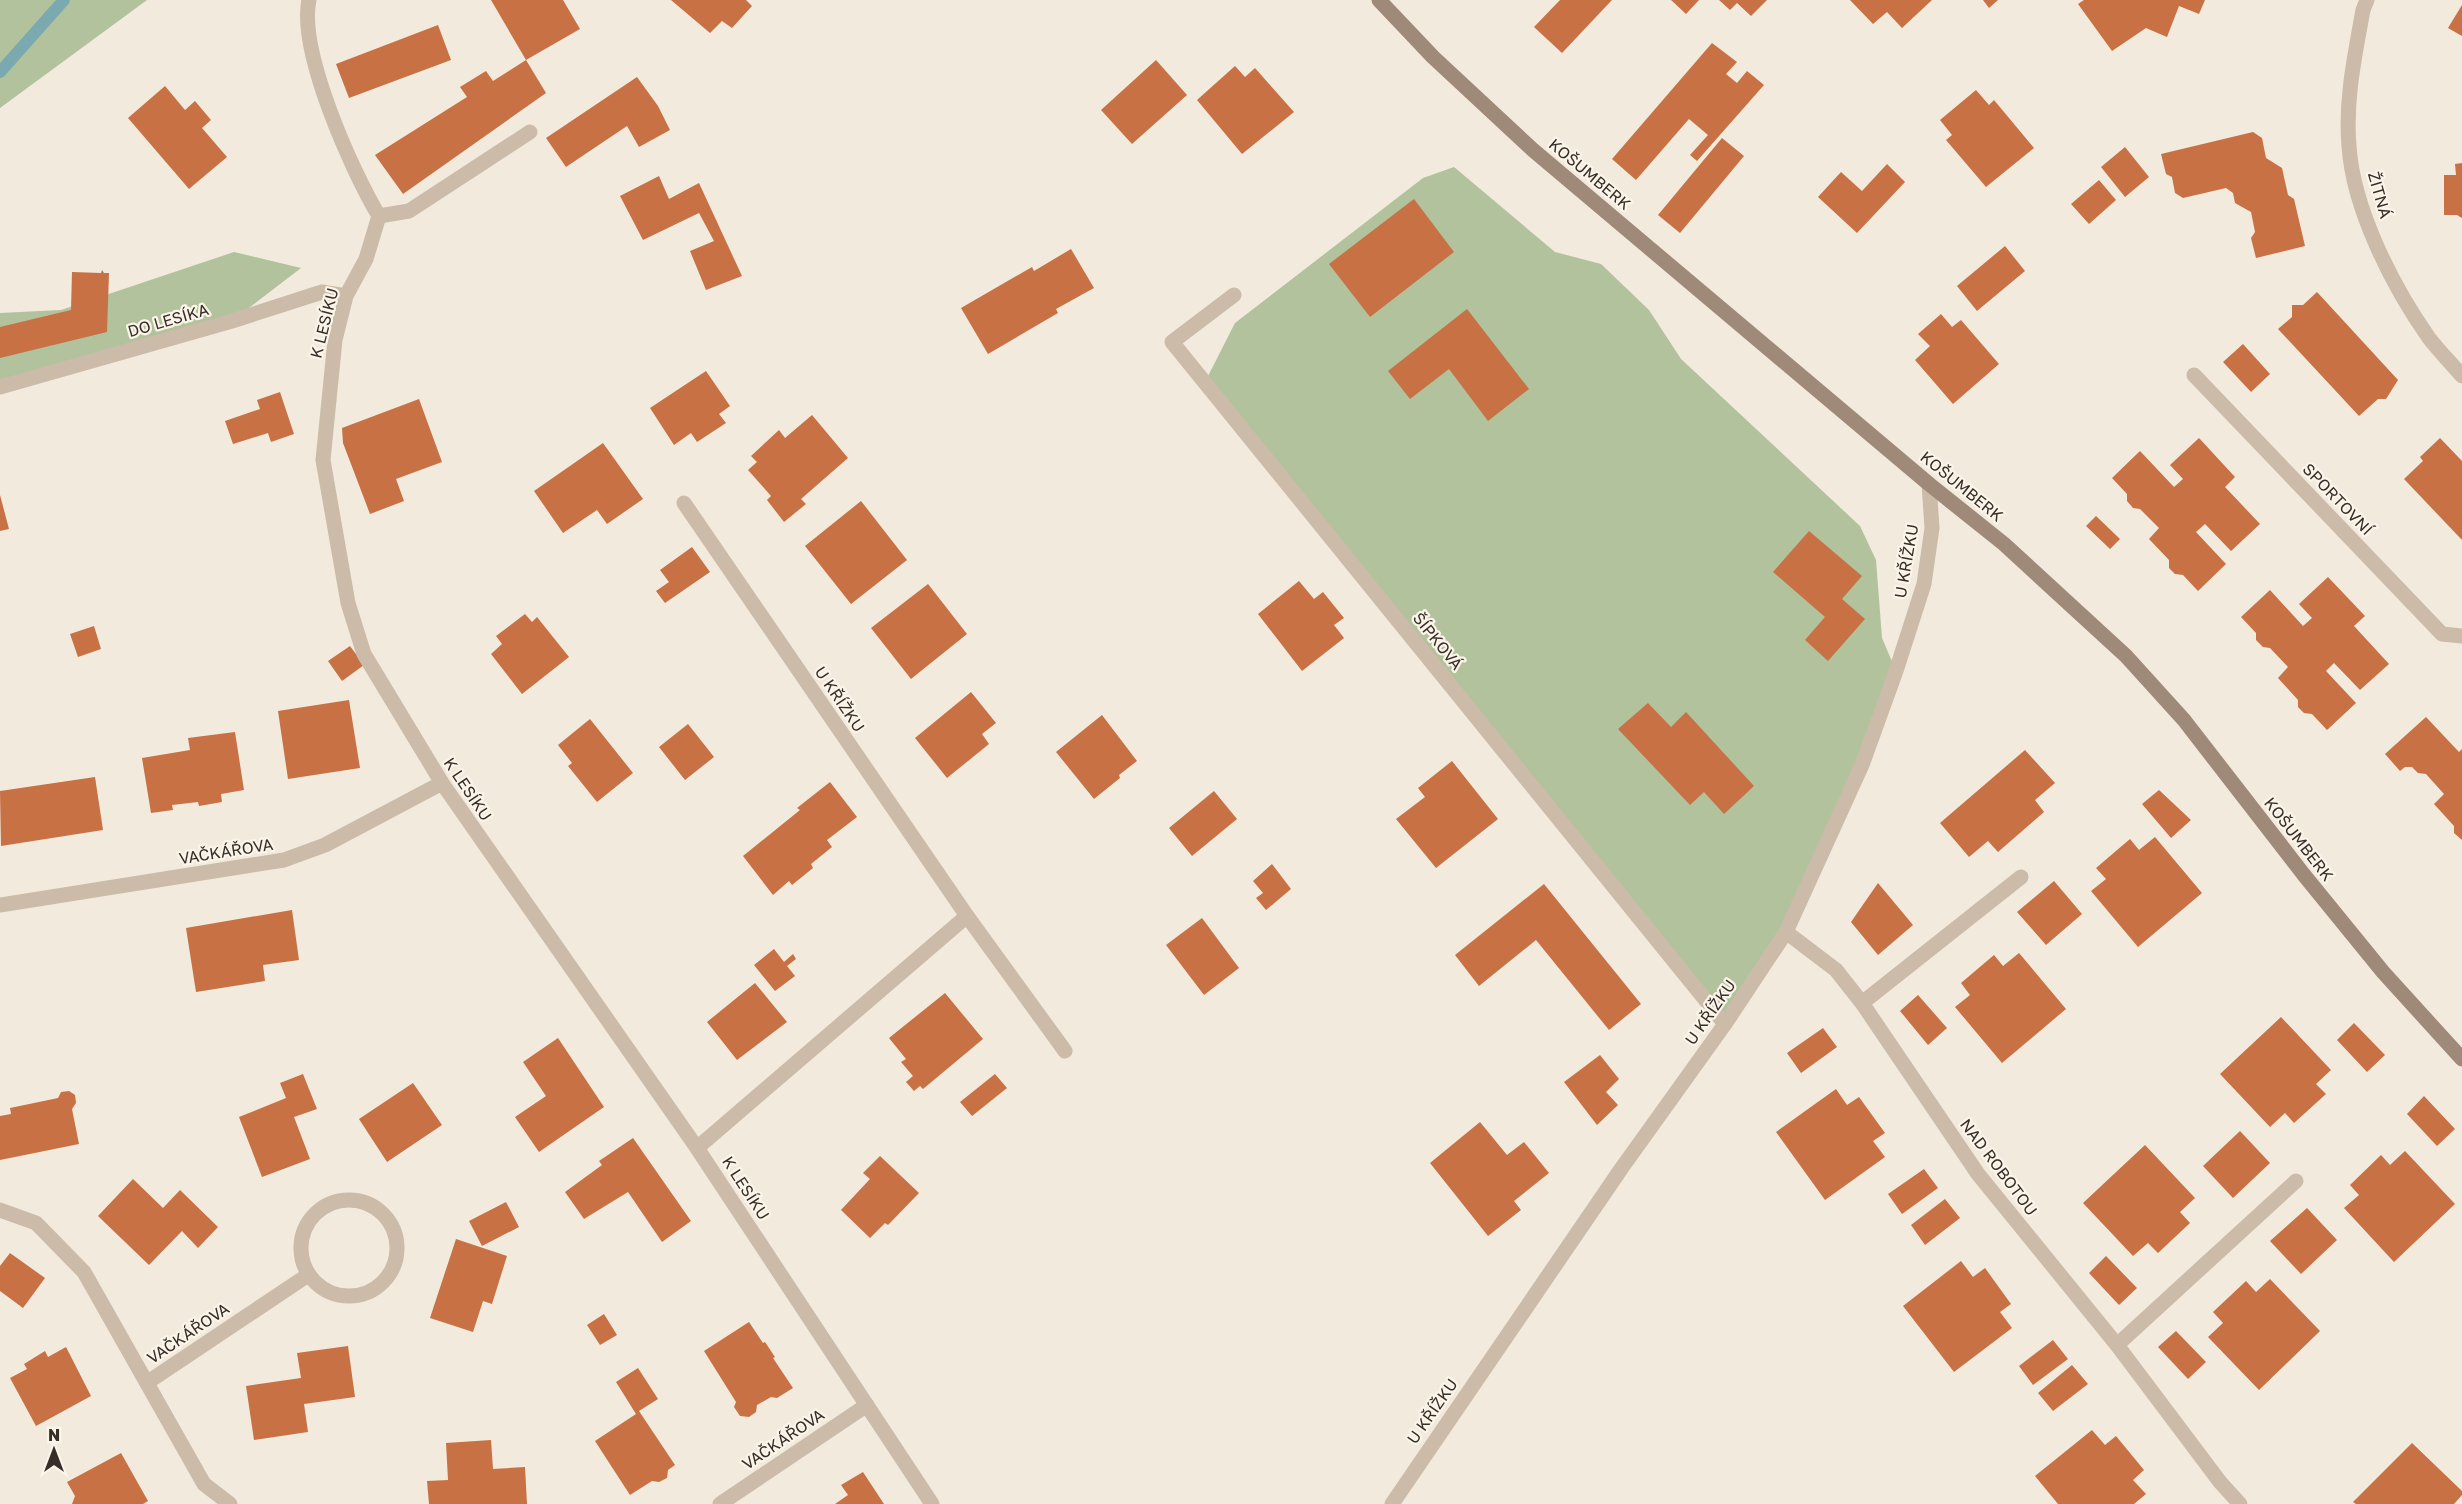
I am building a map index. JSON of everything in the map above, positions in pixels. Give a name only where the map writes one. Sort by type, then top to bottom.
[{"type":"street","points":[[309,0],[306,13],[311,54],[352,169],[379,216],[410,211],[530,132]]},
{"type":"street","name":"KOŠUMBERK","points":[[1379,0],[1433,57],[1533,150],[1929,484],[2004,544],[2126,656],[2184,720],[2304,875],[2383,972],[2462,1059]]},
{"type":"street","name":"ŽITNÁ","points":[[2367,0],[2351,74],[2348,113],[2349,147],[2360,202],[2384,263],[2429,338],[2462,376]]},
{"type":"street","name":"K LESÍKU","points":[[379,216],[366,259],[346,296],[335,340],[323,460],[348,603],[364,654],[442,783],[698,1148],[932,1504]]},
{"type":"street","name":"DO LESÍKA","points":[[0,387],[232,321],[322,292],[346,296]]},
{"type":"street","name":"ŠÍPKOVÁ","points":[[1234,295],[1172,342],[1725,1024]]},
{"type":"street","name":"SPORTOVNÍ","points":[[2194,375],[2442,634],[2462,636]]},
{"type":"street","name":"U KŘÍŽKU","points":[[1392,1504],[1621,1169],[1725,1024],[1786,932],[1862,765],[1924,584],[1932,528],[1929,484]]},
{"type":"street","name":"U KŘÍŽKU","points":[[684,503],[967,916],[1065,1051]]},
{"type":"street","name":"VAČKÁŘOVA","points":[[0,905],[284,860],[325,845],[442,783]]},
{"type":"street","points":[[1862,1003],[2021,877]]},
{"type":"street","points":[[698,1148],[967,916]]},
{"type":"street","name":"NAD ROBOTOU","points":[[1786,932],[1836,970],[1862,1003],[1978,1174],[2117,1345],[2220,1482],[2240,1504]]},
{"type":"street","points":[[2117,1345],[2296,1181]]},
{"type":"street","points":[[346,1200],[363,1202],[378,1209],[390,1221],[395,1230],[398,1246],[396,1263],[388,1279],[368,1293],[352,1298],[335,1295],[320,1287],[308,1275],[302,1259],[301,1242],[306,1226],[316,1212],[330,1203],[346,1200]]},
{"type":"street","name":"VAČKÁŘOVA","points":[[0,1210],[36,1223],[84,1272],[204,1484],[230,1504]]},
{"type":"street","name":"VAČKÁŘOVA","points":[[148,1382],[308,1275]]},
{"type":"street","name":"VAČKÁŘOVA","points":[[720,1504],[867,1405]]},
{"type":"green space","points":[[0,0],[147,0],[0,108]]},
{"type":"green space","points":[[1454,167],[1555,252],[1601,264],[1649,310],[1681,359],[1860,526],[1876,560],[1882,638],[1896,671],[1799,900],[1725,1024],[1205,382],[1235,323],[1423,178]]},
{"type":"green space","points":[[234,252],[301,268],[232,321],[0,387],[0,313],[61,310]]},
{"type":"building","points":[[491,0],[563,0],[580,29],[526,60]]},
{"type":"building","points":[[671,0],[746,0],[752,6],[732,28],[722,21],[710,33]]},
{"type":"building","points":[[1560,0],[1612,0],[1562,53],[1534,27]]},
{"type":"building","points":[[1671,0],[1699,0],[1686,14]]},
{"type":"building","points":[[1719,0],[1767,0],[1751,16],[1737,3],[1730,10]]},
{"type":"building","points":[[1850,0],[1932,0],[1902,28],[1887,12],[1873,24]]},
{"type":"building","points":[[1983,0],[1998,0],[1989,8]]},
{"type":"building","points":[[2084,0],[2205,0],[2199,14],[2179,6],[2167,37],[2146,28],[2112,51],[2078,4]]},
{"type":"building","points":[[2462,5],[2462,36],[2448,28]]},
{"type":"building","points":[[438,25],[451,60],[349,98],[336,64]]},
{"type":"building","points":[[1712,43],[1737,62],[1726,74],[1737,83],[1747,71],[1764,85],[1697,161],[1690,155],[1708,135],[1689,119],[1636,180],[1612,159]]},
{"type":"building","points":[[526,60],[546,93],[403,194],[375,155],[467,97],[460,87],[486,71],[493,81]]},
{"type":"building","points":[[1156,60],[1187,95],[1132,144],[1101,110]]},
{"type":"building","points":[[1235,66],[1245,77],[1255,68],[1294,112],[1242,154],[1197,100]]},
{"type":"building","points":[[637,77],[658,106],[670,130],[639,147],[627,126],[566,167],[546,138]]},
{"type":"building","points":[[165,86],[185,110],[195,101],[211,120],[202,128],[227,157],[189,189],[128,118]]},
{"type":"building","points":[[1976,90],[1989,105],[1994,100],[2034,148],[1986,187],[1946,140],[1952,135],[1940,120]]},
{"type":"building","points":[[2253,132],[2262,138],[2266,158],[2282,168],[2288,195],[2294,199],[2305,246],[2256,258],[2251,238],[2255,232],[2251,212],[2235,203],[2233,193],[2226,188],[2183,198],[2175,193],[2172,177],[2166,174],[2161,154]]},
{"type":"building","points":[[1722,138],[1744,156],[1680,233],[1658,215]]},
{"type":"building","points":[[2125,147],[2149,177],[2125,197],[2101,167]]},
{"type":"building","points":[[2462,163],[2462,218],[2457,215],[2444,215],[2444,175],[2456,175],[2455,164]]},
{"type":"building","points":[[1887,164],[1905,182],[1857,233],[1818,197],[1841,172],[1862,191]]},
{"type":"building","points":[[659,176],[669,199],[699,183],[742,276],[706,290],[690,251],[714,241],[699,213],[643,240],[620,196]]},
{"type":"building","points":[[2099,180],[2116,200],[2089,224],[2071,204]]},
{"type":"building","points":[[1414,199],[1454,252],[1370,317],[1329,264]]},
{"type":"building","points":[[2005,246],[2025,271],[1977,311],[1957,286]]},
{"type":"building","points":[[1071,249],[1094,288],[1056,309],[1058,313],[988,354],[961,308],[1032,267],[1034,271]]},
{"type":"building","points":[[102,270],[104,273],[109,273],[107,332],[0,358],[0,327],[71,310],[72,272],[101,273]]},
{"type":"building","points":[[2317,292],[2398,380],[2386,399],[2378,399],[2359,416],[2278,329],[2292,317],[2292,305],[2303,305]]},
{"type":"building","points":[[1467,309],[1529,389],[1488,421],[1449,369],[1410,399],[1388,371]]},
{"type":"building","points":[[1941,314],[1952,327],[1961,320],[1999,364],[1953,404],[1915,360],[1930,346],[1918,334]]},
{"type":"building","points":[[2243,344],[2270,374],[2251,392],[2223,362]]},
{"type":"building","points":[[706,371],[730,406],[719,414],[726,423],[697,442],[691,433],[674,445],[650,408]]},
{"type":"building","points":[[280,392],[294,434],[271,442],[268,433],[233,444],[225,421],[260,409],[257,400]]},
{"type":"building","points":[[419,399],[442,462],[396,479],[404,501],[370,514],[343,443],[342,428]]},
{"type":"building","points":[[812,415],[848,458],[801,499],[806,504],[784,522],[767,500],[771,496],[748,470],[757,462],[751,456],[779,430],[785,438]]},
{"type":"building","points":[[2199,438],[2235,477],[2225,487],[2260,524],[2231,551],[2205,524],[2196,532],[2226,564],[2198,591],[2183,575],[2175,574],[2169,568],[2169,560],[2149,539],[2159,528],[2140,509],[2133,508],[2127,501],[2127,494],[2112,478],[2140,451],[2174,487],[2183,479],[2170,465]]},
{"type":"building","points":[[2440,438],[2462,461],[2462,540],[2404,479],[2423,461],[2420,457]]},
{"type":"building","points":[[603,443],[643,499],[607,524],[597,510],[563,533],[534,491]]},
{"type":"building","points":[[0,495],[9,529],[0,531]]},
{"type":"building","points":[[861,501],[907,560],[851,604],[805,546]]},
{"type":"building","points":[[2096,516],[2120,539],[2110,549],[2086,526]]},
{"type":"building","points":[[1809,531],[1862,576],[1842,599],[1865,619],[1828,661],[1805,640],[1825,617],[1773,572]]},
{"type":"building","points":[[692,547],[710,572],[665,603],[656,591],[669,582],[660,570]]},
{"type":"building","points":[[2328,577],[2365,616],[2354,626],[2389,664],[2360,690],[2334,663],[2326,671],[2356,703],[2327,730],[2312,714],[2304,713],[2298,707],[2298,700],[2278,678],[2288,667],[2270,648],[2263,647],[2256,640],[2256,633],[2241,617],[2270,590],[2303,626],[2312,618],[2299,604]]},
{"type":"building","points":[[1299,581],[1314,599],[1323,592],[1344,618],[1334,625],[1344,638],[1302,671],[1258,614]]},
{"type":"building","points":[[928,584],[967,634],[911,679],[871,628]]},
{"type":"building","points":[[525,614],[532,622],[537,617],[569,657],[522,694],[491,654],[502,644],[496,636]]},
{"type":"building","points":[[94,626],[101,649],[78,657],[70,634]]},
{"type":"building","points":[[350,646],[364,665],[342,681],[328,661]]},
{"type":"building","points":[[971,692],[996,723],[982,734],[989,744],[947,778],[915,738]]},
{"type":"building","points":[[349,700],[360,768],[288,779],[278,711]]},
{"type":"building","points":[[1648,703],[1671,727],[1686,712],[1754,786],[1724,814],[1704,792],[1690,805],[1618,729]]},
{"type":"building","points":[[1102,715],[1137,761],[1094,799],[1056,752]]},
{"type":"building","points":[[2426,717],[2459,752],[2462,749],[2462,840],[2454,833],[2454,826],[2434,804],[2444,794],[2426,774],[2418,773],[2412,767],[2405,767],[2400,771],[2385,754]]},
{"type":"building","points":[[590,719],[633,773],[597,802],[568,766],[572,763],[558,745]]},
{"type":"building","points":[[688,724],[714,757],[685,780],[659,747]]},
{"type":"building","points":[[235,732],[244,790],[221,794],[222,802],[199,806],[198,802],[172,805],[173,810],[151,813],[142,758],[190,750],[188,738]]},
{"type":"building","points":[[2025,750],[2055,783],[2035,800],[2044,812],[1998,852],[1988,841],[1969,857],[1940,823]]},
{"type":"building","points":[[1452,761],[1498,819],[1436,868],[1396,819],[1425,797],[1418,788]]},
{"type":"building","points":[[95,777],[103,830],[1,846],[0,791]]},
{"type":"building","points":[[830,782],[857,817],[827,840],[832,847],[811,864],[813,868],[792,885],[789,881],[773,895],[743,856],[800,810],[797,808]]},
{"type":"building","points":[[2159,790],[2191,820],[2171,838],[2142,804]]},
{"type":"building","points":[[1214,791],[1237,819],[1192,856],[1169,828]]},
{"type":"building","points":[[2155,837],[2202,893],[2138,947],[2091,891],[2106,879],[2096,868],[2130,839],[2139,850]]},
{"type":"building","points":[[1272,864],[1291,889],[1266,910],[1256,898],[1263,893],[1253,881]]},
{"type":"building","points":[[2054,881],[2082,914],[2046,945],[2017,912]]},
{"type":"building","points":[[1878,883],[1913,925],[1878,955],[1851,922]]},
{"type":"building","points":[[1544,884],[1641,1004],[1609,1030],[1536,940],[1479,986],[1455,955]]},
{"type":"building","points":[[292,910],[299,960],[263,965],[265,981],[196,992],[186,928]]},
{"type":"building","points":[[1202,918],[1239,968],[1204,995],[1166,945]]},
{"type":"building","points":[[774,949],[784,962],[793,954],[796,959],[787,966],[795,976],[775,991],[754,965]]},
{"type":"building","points":[[2019,953],[2066,1009],[2002,1063],[1955,1007],[1970,995],[1961,983],[1994,955],[2003,966]]},
{"type":"building","points":[[755,983],[787,1022],[737,1060],[707,1022]]},
{"type":"building","points":[[945,993],[983,1039],[923,1089],[920,1086],[914,1091],[906,1082],[913,1076],[901,1062],[906,1059],[889,1038]]},
{"type":"building","points":[[1918,995],[1947,1028],[1928,1045],[1900,1011]]},
{"type":"building","points":[[2281,1017],[2331,1070],[2316,1084],[2326,1094],[2294,1123],[2285,1113],[2270,1127],[2220,1074]]},
{"type":"building","points":[[2354,1023],[2385,1055],[2367,1072],[2337,1040]]},
{"type":"building","points":[[1823,1028],[1837,1047],[1801,1073],[1787,1053]]},
{"type":"building","points":[[558,1038],[604,1107],[539,1152],[515,1117],[546,1096],[523,1062]]},
{"type":"building","points":[[1600,1055],[1619,1079],[1606,1092],[1618,1105],[1597,1125],[1564,1082]]},
{"type":"building","points":[[303,1074],[317,1109],[294,1117],[310,1159],[262,1177],[239,1117],[286,1098],[280,1083]]},
{"type":"building","points":[[995,1074],[1007,1088],[972,1116],[960,1102]]},
{"type":"building","points":[[413,1083],[442,1125],[387,1162],[359,1119]]},
{"type":"building","points":[[1836,1089],[1847,1105],[1859,1097],[1885,1133],[1873,1141],[1885,1157],[1825,1200],[1776,1132]]},
{"type":"building","points":[[69,1091],[75,1095],[76,1103],[72,1109],[79,1144],[0,1160],[0,1116],[11,1114],[10,1108],[58,1098],[61,1092]]},
{"type":"building","points":[[2424,1096],[2455,1129],[2437,1146],[2407,1114]]},
{"type":"building","points":[[1480,1122],[1507,1155],[1524,1142],[1549,1173],[1514,1201],[1521,1210],[1488,1236],[1430,1163]]},
{"type":"building","points":[[2240,1131],[2270,1163],[2233,1198],[2203,1166]]},
{"type":"building","points":[[633,1138],[691,1221],[662,1242],[628,1192],[584,1219],[565,1192],[602,1165],[599,1161]]},
{"type":"building","points":[[2145,1145],[2195,1198],[2180,1212],[2190,1223],[2158,1253],[2148,1243],[2133,1256],[2083,1203]]},
{"type":"building","points":[[2405,1151],[2455,1204],[2394,1262],[2344,1208],[2359,1195],[2350,1185],[2381,1155],[2390,1165]]},
{"type":"building","points":[[880,1156],[919,1193],[888,1225],[885,1223],[870,1238],[841,1210],[870,1179],[863,1173]]},
{"type":"building","points":[[1924,1169],[1938,1188],[1902,1214],[1888,1194]]},
{"type":"building","points":[[133,1179],[163,1208],[180,1190],[218,1227],[198,1248],[182,1231],[149,1265],[98,1216]]},
{"type":"building","points":[[1945,1199],[1960,1218],[1925,1245],[1911,1225]]},
{"type":"building","points":[[506,1202],[519,1227],[482,1246],[469,1221]]},
{"type":"building","points":[[2307,1208],[2337,1240],[2301,1274],[2270,1241]]},
{"type":"building","points":[[456,1239],[507,1256],[492,1304],[483,1301],[473,1332],[430,1318]]},
{"type":"building","points":[[10,1253],[45,1278],[23,1308],[0,1291],[0,1266]]},
{"type":"building","points":[[2106,1256],[2137,1288],[2119,1305],[2089,1273]]},
{"type":"building","points":[[1961,1261],[1973,1277],[1985,1268],[2011,1304],[2000,1312],[2012,1328],[1954,1372],[1903,1306]]},
{"type":"building","points":[[2270,1279],[2320,1331],[2259,1390],[2208,1337],[2223,1323],[2213,1312],[2246,1281],[2256,1292]]},
{"type":"building","points":[[604,1314],[617,1335],[600,1345],[587,1325]]},
{"type":"building","points":[[749,1322],[775,1357],[773,1358],[793,1388],[777,1398],[771,1397],[757,1405],[756,1412],[749,1417],[740,1416],[734,1407],[736,1402],[704,1351]]},
{"type":"building","points":[[2176,1331],[2206,1362],[2188,1379],[2158,1347]]},
{"type":"building","points":[[2053,1340],[2068,1359],[2033,1385],[2019,1366]]},
{"type":"building","points":[[348,1346],[355,1397],[304,1404],[308,1432],[254,1440],[246,1386],[301,1378],[297,1353]]},
{"type":"building","points":[[66,1347],[91,1396],[36,1426],[10,1378],[27,1369],[24,1364],[45,1351],[48,1357]]},
{"type":"building","points":[[2072,1365],[2088,1384],[2053,1411],[2038,1393]]},
{"type":"building","points":[[638,1368],[658,1399],[639,1411],[675,1465],[668,1470],[667,1478],[659,1482],[652,1481],[630,1495],[595,1441],[636,1414],[616,1382]]},
{"type":"building","points":[[2092,1430],[2105,1445],[2116,1436],[2144,1470],[2133,1480],[2146,1494],[2134,1504],[2058,1504],[2035,1476]]},
{"type":"building","points":[[491,1440],[493,1469],[525,1467],[527,1504],[429,1504],[427,1481],[448,1480],[446,1443]]},
{"type":"building","points":[[2412,1443],[2462,1491],[2462,1495],[2454,1504],[2356,1504],[2353,1502]]},
{"type":"building","points":[[121,1453],[148,1501],[143,1504],[72,1504],[75,1496],[67,1482]]},
{"type":"building","points":[[863,1472],[884,1504],[835,1504],[848,1495],[841,1485]]},
{"type":"waterway","points":[[0,72],[64,0]]}]
